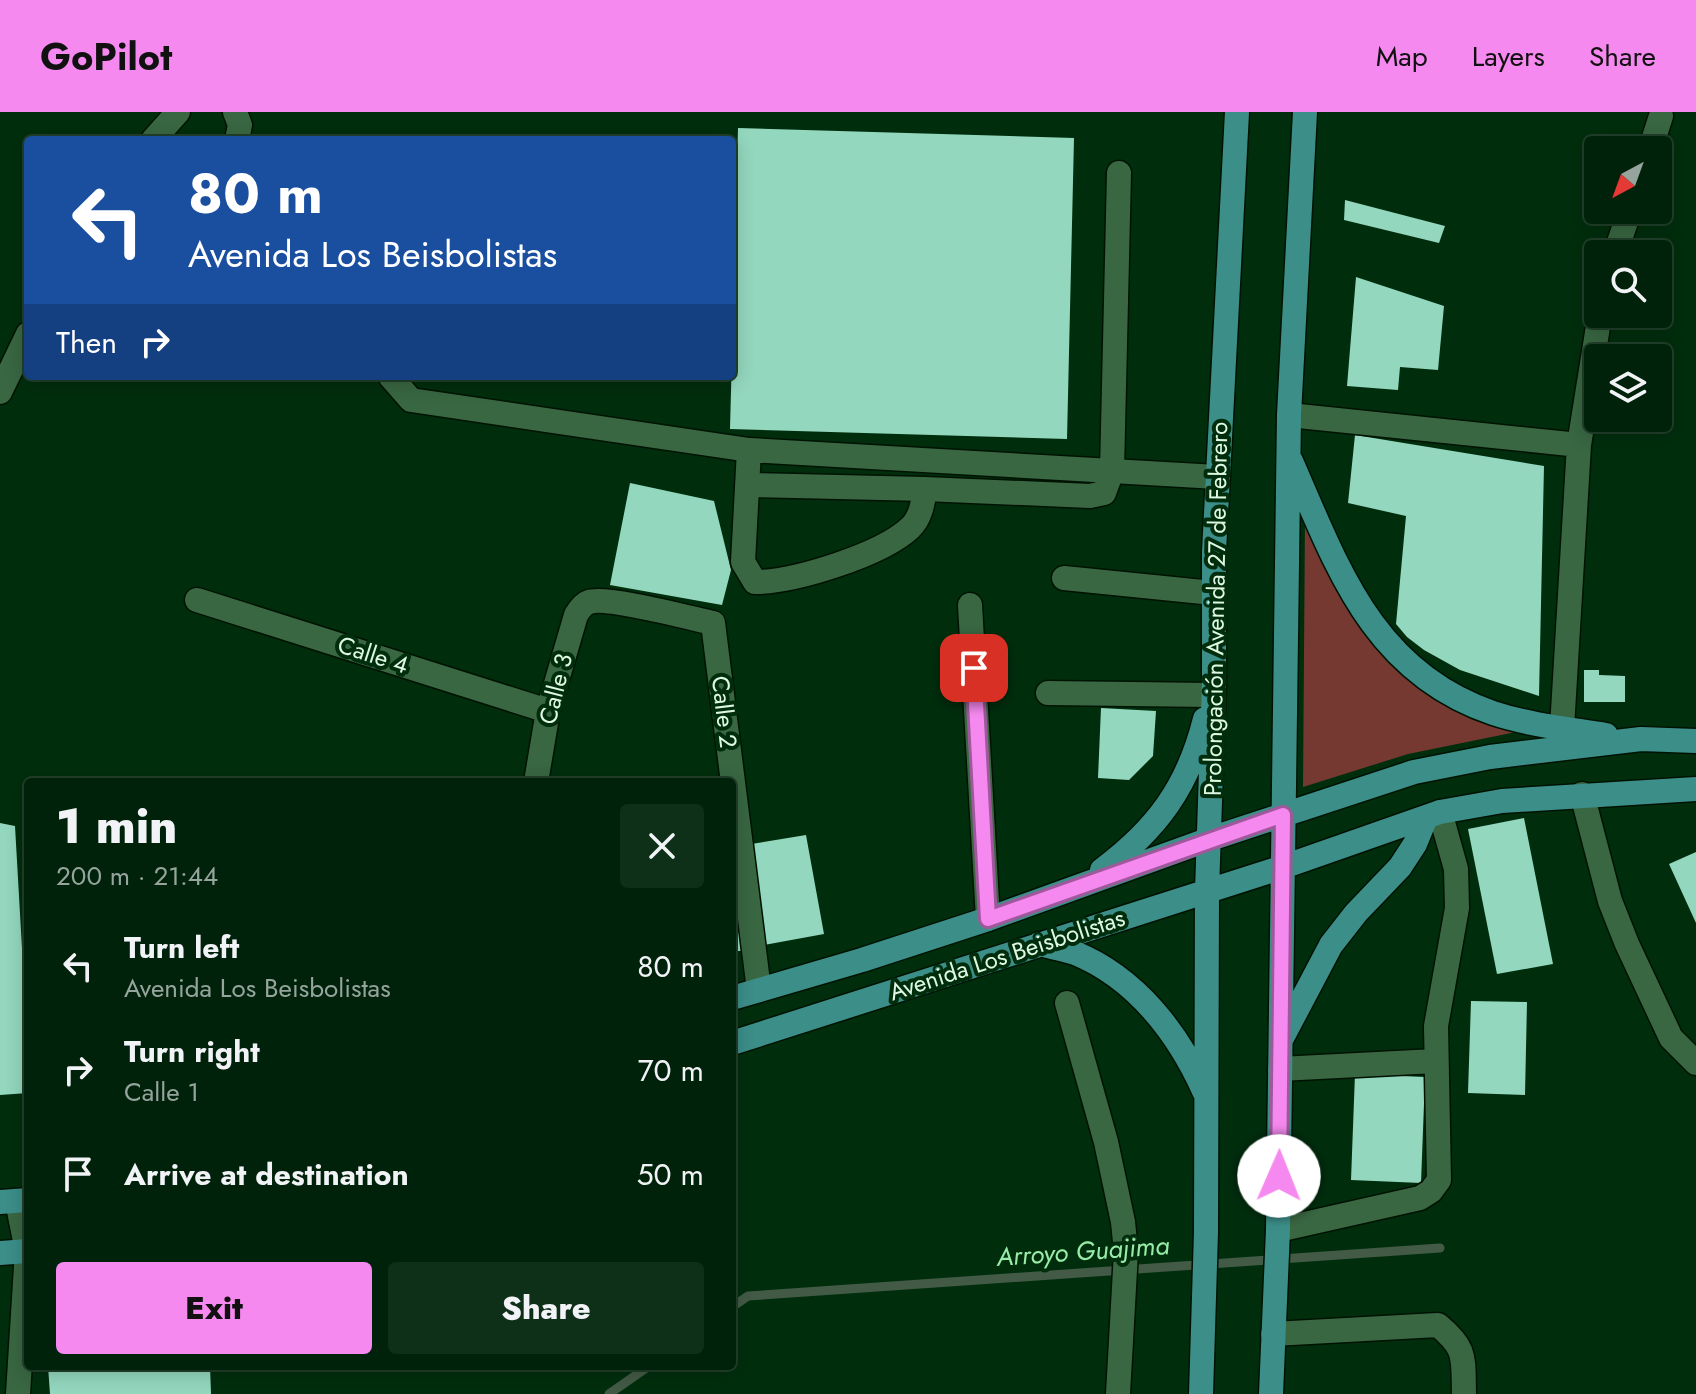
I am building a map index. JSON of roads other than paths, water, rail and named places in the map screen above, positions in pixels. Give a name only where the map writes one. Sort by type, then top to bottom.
[{"type":"main road","name":"Prolongación Avenida 27 de Febrero","points":[[1201,1394],[1208,1099],[1207,891],[1213,593],[1237,112]]},
{"type":"main road","points":[[1271,1394],[1278,1238],[1289,415],[1305,112]]},
{"type":"main road","points":[[1288,454],[1346,583],[1365,617],[1401,659],[1463,700],[1493,713],[1562,728],[1641,739],[1696,741]]},
{"type":"main road","points":[[1084,884],[1124,854],[1159,819],[1185,778],[1212,688]]},
{"type":"main road","name":"Avenida Los Beisbolistas","points":[[736,997],[988,919],[1210,839],[1414,772],[1490,757],[1641,739]]},
{"type":"main road","name":"Avenida Los Beisbolistas","points":[[736,1042],[1283,867],[1433,815],[1502,801],[1696,789]]},
{"type":"main road","points":[[1279,1044],[1331,945],[1356,913],[1400,867],[1433,815]]},
{"type":"main road","points":[[1036,944],[1074,953],[1110,973],[1142,998],[1169,1028],[1191,1062],[1208,1099]]},
{"type":"main road","points":[[0,1253],[24,1251]]},
{"type":"street","points":[[235,112],[240,125],[238,136]]},
{"type":"street","points":[[155,136],[168,115]]},
{"type":"street","points":[[1655,136],[1661,116]]},
{"type":"street","points":[[748,485],[1090,496],[1104,493],[1112,471],[1119,173]]},
{"type":"street","points":[[1562,728],[1579,445],[1598,328]]},
{"type":"street","points":[[0,392],[24,342]]},
{"type":"street","points":[[394,380],[411,400],[749,450],[1217,477]]},
{"type":"street","points":[[1289,415],[1579,445]]},
{"type":"street","points":[[749,450],[743,562],[755,582],[773,582],[866,555],[911,528],[922,511],[925,489]]},
{"type":"street","points":[[1064,578],[1213,593]]},
{"type":"street","name":"Calle 4","points":[[197,600],[548,711]]},
{"type":"street","name":"Calle 3","points":[[537,778],[548,711],[576,615],[588,602],[608,602],[713,623]]},
{"type":"street","points":[[970,605],[988,919]]},
{"type":"street","name":"Calle 2","points":[[713,623],[732,778]]},
{"type":"street","points":[[1048,693],[1212,688]]},
{"type":"street","points":[[1582,794],[1610,901],[1627,944],[1671,1038],[1696,1063]]},
{"type":"street","name":"Calle 2","points":[[736,806],[759,990]]},
{"type":"street","points":[[1278,1238],[1420,1198],[1431,1191],[1439,1180],[1435,1061],[1440,999],[1457,908],[1456,869],[1433,815]]},
{"type":"street","points":[[1067,1003],[1106,1142],[1126,1252],[1118,1394]]},
{"type":"street","points":[[1280,1069],[1435,1061]]},
{"type":"street","points":[[15,1201],[24,1236]]},
{"type":"street","points":[[18,1394],[24,1308]]},
{"type":"street","points":[[1274,1326],[1438,1325],[1456,1340],[1463,1356],[1464,1394]]},
{"type":"waterway","name":"Arroyo Guajima","points":[[736,1304],[748,1296],[1440,1248]]},
{"type":"waterway","name":"Arroyo Guajima","points":[[609,1394],[643,1370]]}]
